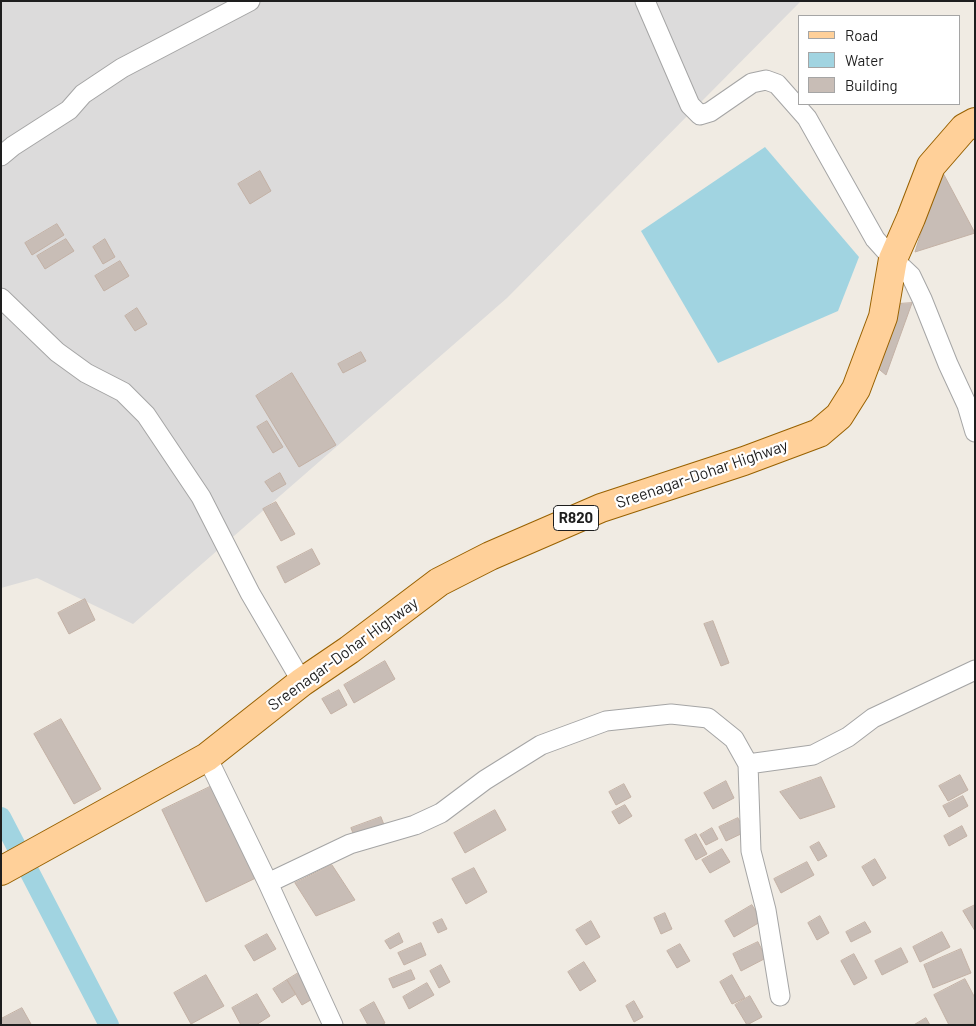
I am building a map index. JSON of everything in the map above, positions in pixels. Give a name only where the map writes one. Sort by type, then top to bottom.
[{"type":"main road","name":"Sreenagar-Dohar Highway","points":[[1,871],[207,757],[302,682],[349,650],[439,582],[490,556],[601,508],[744,461],[819,433],[839,416],[856,388],[883,317],[893,259],[931,166],[964,128],[975,122]]},
{"type":"street","points":[[1,156],[13,146],[69,110],[83,94],[122,68],[250,1]]},
{"type":"street","points":[[645,1],[690,105],[700,115],[710,112],[752,83],[766,80],[777,84],[807,118],[876,239],[911,276],[948,364],[968,405],[975,432]]},
{"type":"street","points":[[1,298],[57,352],[86,372],[123,392],[146,415],[201,497],[250,593],[302,682]]},
{"type":"street","points":[[748,764],[813,755],[848,737],[873,718],[975,670]]},
{"type":"street","points":[[268,883],[350,844],[415,825],[441,813],[485,780],[541,745],[606,721],[671,714],[708,718],[734,739],[748,764],[750,851],[766,910],[780,996]]},
{"type":"street","points":[[207,757],[268,883],[333,1025]]},
{"type":"shaded area","points":[[1,1],[801,1],[507,298],[133,624],[37,578],[1,588]]},
{"type":"water","points":[[765,147],[859,257],[838,311],[718,363],[641,231]]},
{"type":"building","points":[[260,171],[271,191],[250,204],[238,184]]},
{"type":"building","points":[[943,173],[975,233],[915,252],[928,211],[930,188]]},
{"type":"building","points":[[57,224],[64,235],[32,255],[25,243]]},
{"type":"building","points":[[66,239],[74,251],[45,269],[37,256]]},
{"type":"building","points":[[105,239],[115,257],[103,264],[93,247]]},
{"type":"building","points":[[120,261],[129,276],[104,291],[95,276]]},
{"type":"building","points":[[912,303],[886,375],[875,366],[897,304]]},
{"type":"building","points":[[137,308],[147,324],[135,331],[125,316]]},
{"type":"building","points":[[361,352],[366,361],[343,373],[338,364]]},
{"type":"building","points":[[292,373],[336,445],[299,467],[256,396]]},
{"type":"building","points":[[267,421],[283,447],[273,453],[257,427]]},
{"type":"building","points":[[280,473],[286,484],[272,492],[265,482]]},
{"type":"building","points":[[276,502],[295,534],[281,541],[263,509]]},
{"type":"building","points":[[312,549],[320,564],[285,583],[277,567]]},
{"type":"building","points":[[85,599],[95,620],[69,634],[58,613]]},
{"type":"building","points":[[713,621],[729,663],[721,666],[704,624]]},
{"type":"building","points":[[385,661],[395,679],[354,703],[344,685]]},
{"type":"building","points":[[339,690],[347,705],[331,714],[322,699]]},
{"type":"building","points":[[61,719],[101,789],[74,804],[34,734]]},
{"type":"building","points":[[960,775],[968,790],[948,801],[939,786]]},
{"type":"building","points":[[821,777],[835,807],[800,819],[780,792]]},
{"type":"building","points":[[726,781],[734,798],[713,809],[704,793]]},
{"type":"building","points":[[218,783],[262,875],[206,902],[162,810]]},
{"type":"building","points":[[624,784],[631,797],[616,805],[609,792]]},
{"type":"building","points":[[963,796],[968,806],[949,817],[943,806]]},
{"type":"building","points":[[625,805],[632,816],[619,824],[612,812]]},
{"type":"building","points":[[495,810],[506,830],[465,853],[454,833]]},
{"type":"building","points":[[381,817],[386,830],[356,841],[351,828]]},
{"type":"building","points":[[738,818],[745,832],[726,841],[719,827]]},
{"type":"building","points":[[962,826],[967,836],[949,846],[944,836]]},
{"type":"building","points":[[712,828],[718,839],[706,845],[700,835]]},
{"type":"building","points":[[696,834],[707,854],[696,860],[685,840]]},
{"type":"building","points":[[819,842],[827,856],[818,861],[810,847]]},
{"type":"building","points":[[722,849],[730,862],[710,873],[702,860]]},
{"type":"building","points":[[875,859],[886,878],[873,886],[862,867]]},
{"type":"building","points":[[807,862],[814,875],[781,893],[774,879]]},
{"type":"building","points":[[332,865],[355,900],[316,916],[295,883]]},
{"type":"building","points":[[474,868],[487,892],[466,904],[452,879]]},
{"type":"building","points":[[752,905],[762,921],[734,937],[725,921]]},
{"type":"building","points":[[975,905],[975,931],[963,911]]},
{"type":"building","points":[[665,913],[672,929],[661,934],[654,918]]},
{"type":"building","points":[[820,916],[829,933],[817,940],[808,923]]},
{"type":"building","points":[[442,919],[447,929],[438,933],[433,923]]},
{"type":"building","points":[[591,921],[600,937],[586,945],[576,930]]},
{"type":"building","points":[[865,922],[871,932],[851,942],[846,932]]},
{"type":"building","points":[[942,932],[950,947],[920,962],[913,947]]},
{"type":"building","points":[[399,933],[403,942],[390,949],[385,941]]},
{"type":"building","points":[[267,934],[276,949],[254,961],[245,946]]},
{"type":"building","points":[[758,942],[766,958],[741,971],[733,954]]},
{"type":"building","points":[[421,943],[426,955],[404,965],[398,953]]},
{"type":"building","points":[[680,944],[690,961],[677,968],[667,951]]},
{"type":"building","points":[[901,948],[908,962],[882,975],[875,961]]},
{"type":"building","points":[[961,949],[971,973],[933,988],[924,965]]},
{"type":"building","points":[[854,954],[867,978],[854,985],[841,961]]},
{"type":"building","points":[[584,962],[596,981],[580,991],[568,972]]},
{"type":"building","points":[[441,965],[450,982],[439,988],[430,971]]},
{"type":"building","points":[[411,970],[415,979],[393,988],[389,979]]},
{"type":"building","points":[[300,972],[314,998],[302,1005],[287,980]]},
{"type":"building","points":[[206,975],[224,1006],[191,1024],[174,993]]},
{"type":"building","points":[[732,975],[745,998],[732,1004],[720,982]]},
{"type":"building","points":[[965,979],[975,998],[975,1024],[949,1025],[934,995]]},
{"type":"building","points":[[287,980],[296,994],[282,1003],[273,989]]},
{"type":"building","points":[[427,983],[434,995],[409,1009],[403,997]]},
{"type":"building","points":[[257,994],[270,1016],[256,1025],[241,1025],[232,1008]]},
{"type":"building","points":[[750,996],[762,1017],[747,1025],[735,1005]]},
{"type":"building","points":[[634,1001],[643,1017],[634,1022],[626,1006]]},
{"type":"building","points":[[374,1002],[385,1023],[381,1025],[368,1025],[360,1010]]},
{"type":"building","points":[[22,1008],[31,1024],[1,1025],[1,1019]]},
{"type":"building","points":[[926,1018],[930,1025],[914,1025]]},
{"type":"waterway","points":[[1,817],[109,1025]]}]
